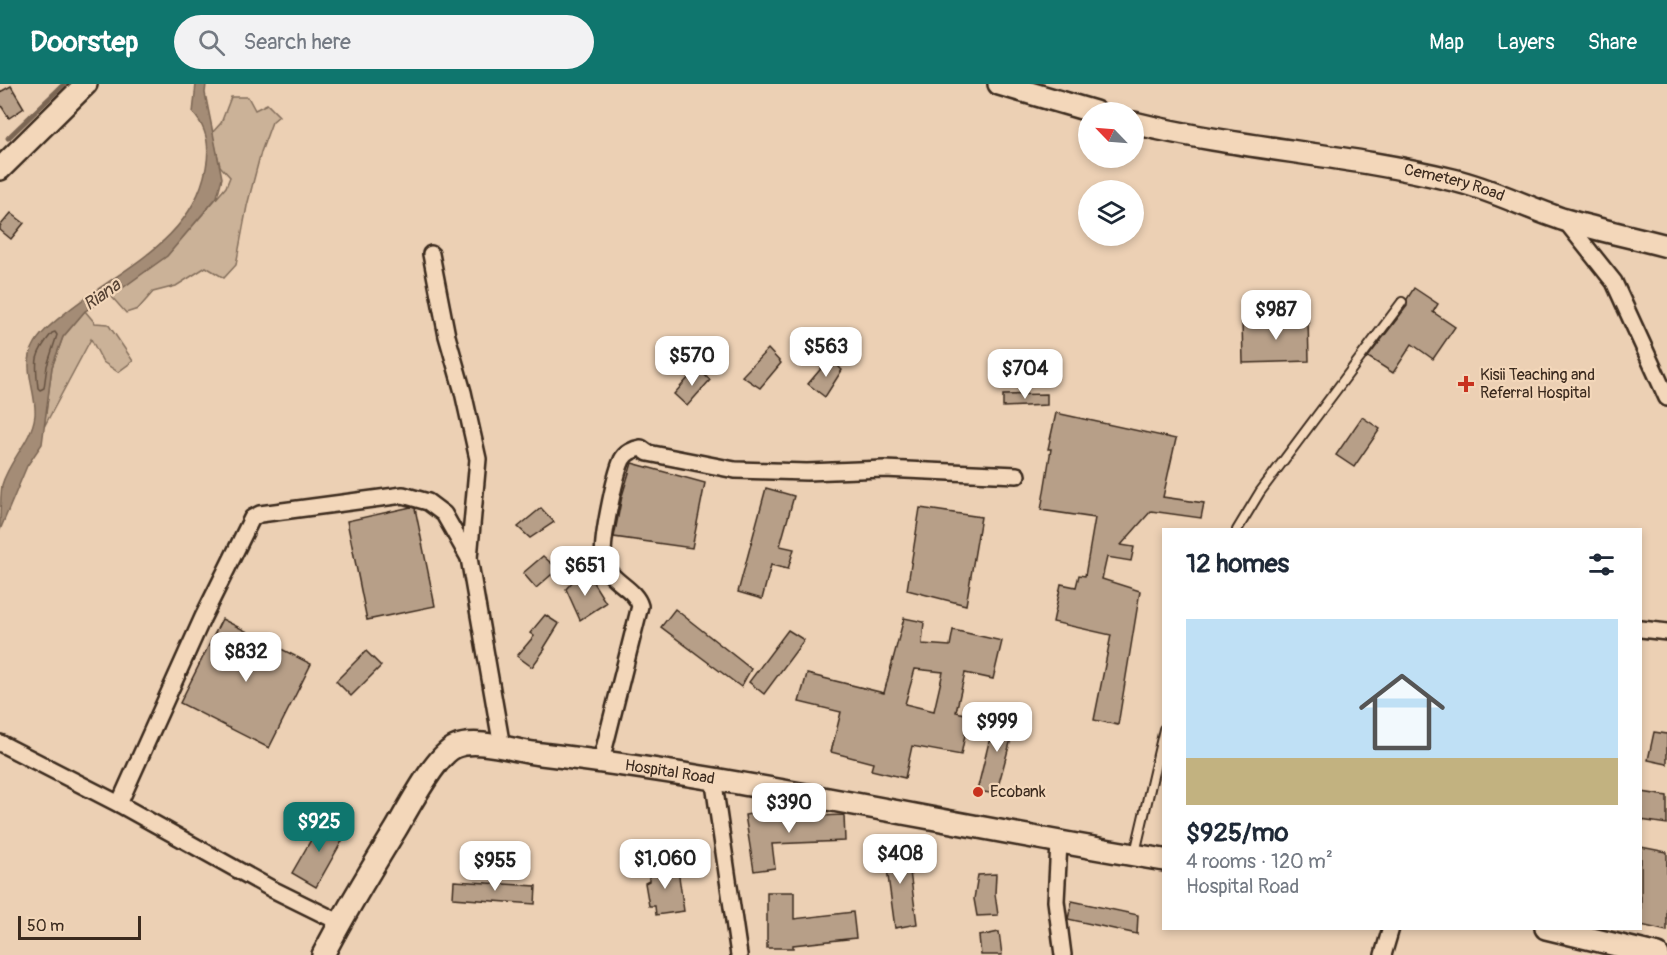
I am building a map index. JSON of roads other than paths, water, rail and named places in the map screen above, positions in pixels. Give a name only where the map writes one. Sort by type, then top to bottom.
[{"type":"street","points":[[0,169],[86,84]]},
{"type":"street","points":[[999,84],[1078,107]]},
{"type":"street","name":"Cemetery Road","points":[[1144,126],[1186,136],[1313,154],[1454,180],[1516,200],[1564,219],[1614,282],[1667,398]]},
{"type":"street","points":[[1564,219],[1667,246]]},
{"type":"street","points":[[431,254],[447,336],[463,392],[478,459],[469,558],[502,747]]},
{"type":"street","points":[[601,761],[640,606],[638,598],[609,573],[603,560],[604,533],[622,458],[633,450],[641,448],[648,453],[735,470],[807,472],[884,468],[1017,475]]},
{"type":"street","points":[[119,804],[203,617],[252,518],[260,514],[403,495],[428,502],[444,514],[469,558]]},
{"type":"street","points":[[1642,629],[1667,632]]},
{"type":"street","points":[[0,743],[119,804],[272,889],[339,922]]},
{"type":"street","name":"Hospital Road","points":[[322,955],[339,922],[439,761],[455,747],[475,744],[712,777],[1059,843],[1162,860]]},
{"type":"street","points":[[712,777],[739,955]]},
{"type":"street","points":[[1059,843],[1056,901],[1063,955]]},
{"type":"street","points":[[1383,955],[1390,930]]},
{"type":"street","points":[[1554,930],[1658,955]]},
{"type":"lane","points":[[1238,528],[1260,492],[1402,302]]},
{"type":"lane","points":[[1135,855],[1162,738]]},
{"type":"water","name":"Riana","points":[[196,84],[206,84],[205,93],[222,178],[217,197],[167,256],[85,311],[63,337],[52,367],[42,444],[27,466],[0,530],[2,485],[30,433],[35,415],[29,372],[33,347],[47,329],[64,314],[150,253],[169,236],[185,216],[198,194],[208,153],[204,132],[193,113]]},
{"type":"waterway","points":[[8,138],[64,84]]},
{"type":"place","name":"Kisii Teaching and Referral Hospital","points":[[1466,384]]},
{"type":"place","name":"Ecobank","points":[[978,792]]}]
